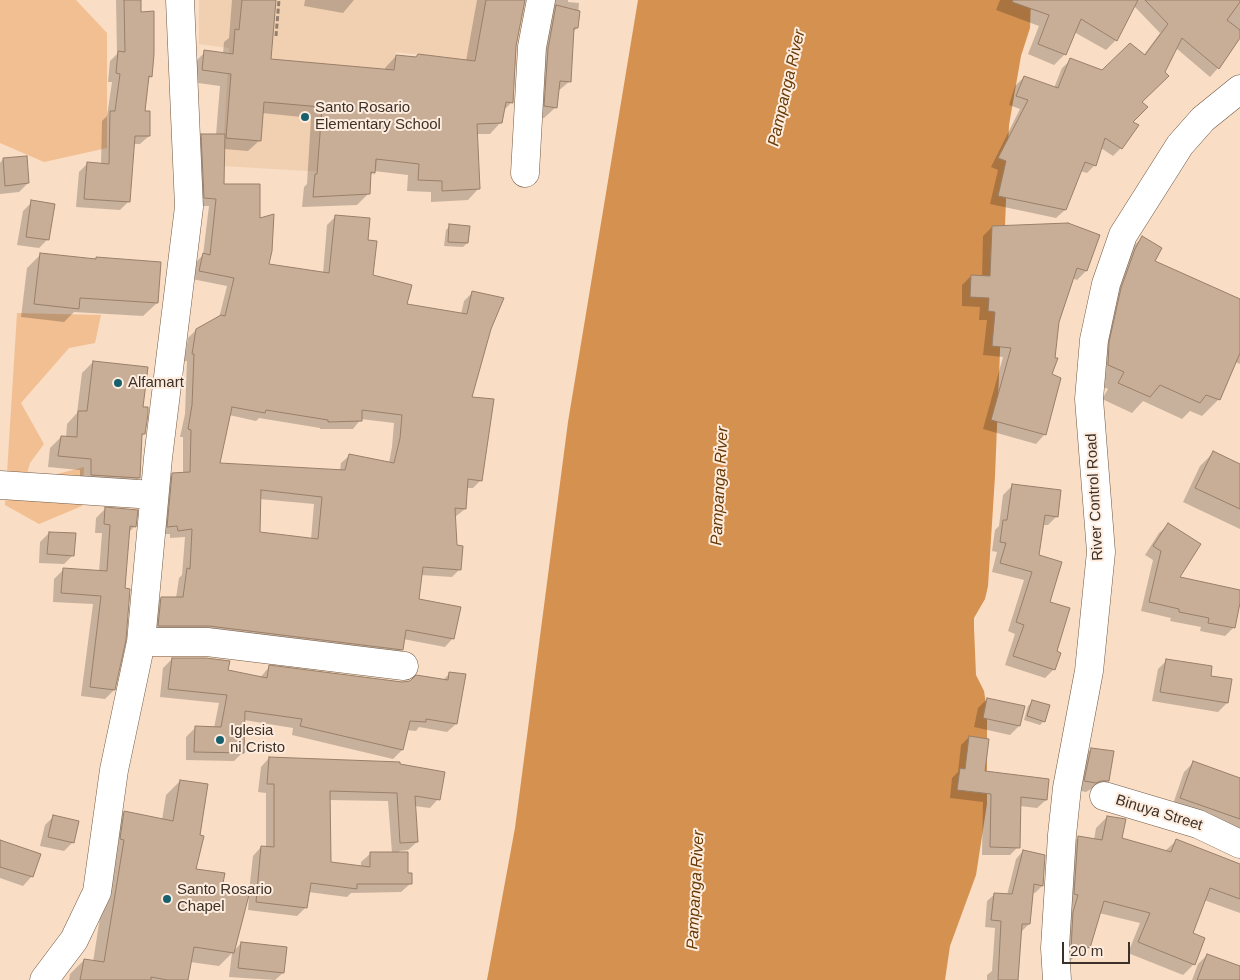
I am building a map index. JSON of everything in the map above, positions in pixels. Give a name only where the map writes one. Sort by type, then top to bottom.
[{"type":"street","points":[[44,980],[74,940],[97,892],[114,770],[141,642],[154,495],[190,207],[180,0]]},
{"type":"street","points":[[525,173],[532,47],[541,0]]},
{"type":"street","name":"River Control Road","points":[[1056,980],[1055,948],[1062,835],[1067,788],[1089,671],[1100,552],[1089,399],[1094,340],[1106,284],[1123,235],[1180,145],[1202,120],[1234,103]]},
{"type":"street","points":[[0,485],[154,495]]},
{"type":"street","points":[[141,642],[207,642],[404,666]]},
{"type":"street","name":"Binuya Street","points":[[1104,796],[1198,824],[1240,844]]},
{"type":"path","points":[[276,36],[279,0]]},
{"type":"shaded area","points":[[0,0],[76,0],[107,33],[107,148],[44,162],[0,143]]},
{"type":"shaded area","name":"Santo Rosario Elementary School","points":[[199,0],[535,0],[523,67],[396,52],[375,175],[222,166],[229,48],[199,44]]},
{"type":"shaded area","points":[[17,313],[101,315],[95,343],[69,348],[21,403],[44,444],[30,463],[23,488],[42,478],[84,467],[82,506],[39,524],[5,505]]},
{"type":"water","name":"Pampanga River","points":[[638,0],[1031,0],[1030,28],[1021,56],[1009,125],[995,476],[988,586],[985,599],[974,618],[976,675],[984,691],[987,710],[987,804],[976,875],[950,946],[945,980],[487,980],[515,828],[568,422]]},
{"type":"building","points":[[124,0],[141,0],[141,12],[154,11],[152,77],[149,76],[145,111],[150,111],[150,136],[135,136],[130,202],[84,199],[87,162],[109,164],[110,111],[115,111],[120,74],[116,73],[118,51],[125,52]]},
{"type":"building","points":[[242,0],[276,0],[271,59],[394,70],[396,55],[416,57],[418,54],[475,61],[486,0],[525,0],[516,46],[513,103],[506,102],[502,123],[477,124],[480,189],[442,191],[442,181],[418,180],[419,164],[376,159],[375,173],[371,172],[370,194],[313,197],[315,174],[317,174],[322,107],[264,102],[261,141],[226,138],[231,74],[202,70],[204,50],[233,54],[235,29],[239,30]]},
{"type":"building","points":[[1013,0],[1138,0],[1117,41],[1081,19],[1066,55],[1038,44],[1049,15],[1012,2]]},
{"type":"building","points":[[1145,0],[1240,0],[1227,20],[1240,30],[1240,38],[1219,69],[1182,38],[1165,72],[1169,76],[1142,102],[1148,107],[1133,122],[1139,125],[1122,149],[1105,138],[1096,166],[1085,162],[1066,210],[998,196],[1006,161],[998,158],[1028,100],[1016,96],[1024,76],[1058,88],[1070,58],[1102,70],[1130,43],[1145,55],[1168,24]]},
{"type":"building","points":[[556,5],[580,11],[578,28],[574,28],[571,82],[560,81],[557,108],[544,106],[548,49]]},
{"type":"building","points":[[201,134],[225,134],[224,184],[260,184],[260,218],[274,214],[272,251],[269,264],[329,273],[335,215],[370,218],[368,240],[377,241],[373,275],[412,285],[407,304],[467,314],[472,291],[504,298],[491,329],[472,397],[494,399],[482,481],[468,479],[466,509],[455,508],[457,545],[463,546],[461,570],[423,567],[419,599],[461,607],[454,639],[406,630],[403,650],[209,626],[158,626],[161,597],[183,597],[187,568],[190,569],[192,529],[178,531],[177,526],[167,527],[172,473],[190,472],[191,430],[188,429],[192,405],[194,354],[192,354],[196,329],[221,315],[225,316],[234,278],[199,271],[203,253],[210,255],[216,199],[204,198]],"holes":[[[232,407],[265,413],[266,410],[328,420],[328,422],[362,421],[362,410],[402,415],[400,438],[394,463],[349,454],[345,470],[220,463]],[[261,490],[322,497],[318,539],[260,532]]]},
{"type":"building","points":[[27,156],[29,183],[5,186],[3,158]]},
{"type":"building","points":[[31,200],[55,204],[49,240],[26,237]]},
{"type":"building","points":[[1068,223],[1100,235],[1087,271],[1077,268],[1059,322],[1055,358],[1058,358],[1052,374],[1061,378],[1046,435],[991,420],[1011,348],[992,346],[995,312],[988,311],[989,298],[970,297],[971,275],[990,276],[992,226]]},
{"type":"building","points":[[449,224],[470,226],[468,243],[448,242]]},
{"type":"building","points":[[1142,236],[1162,248],[1155,261],[1240,299],[1240,353],[1220,400],[1206,395],[1200,403],[1160,385],[1150,397],[1118,383],[1124,372],[1108,365],[1109,342],[1121,288],[1135,249]]},
{"type":"building","points":[[40,253],[96,259],[96,257],[161,262],[158,303],[80,298],[79,309],[34,304]]},
{"type":"building","points":[[93,361],[148,367],[143,407],[148,407],[148,414],[145,434],[142,434],[140,478],[91,475],[91,459],[58,456],[61,436],[77,437],[78,411],[87,411]]},
{"type":"building","points":[[1213,451],[1240,464],[1240,509],[1195,488]]},
{"type":"building","points":[[1012,484],[1061,490],[1058,517],[1045,515],[1039,555],[1062,562],[1050,602],[1070,608],[1057,651],[1061,653],[1055,670],[1013,656],[1024,625],[1016,622],[1032,572],[1000,563],[1006,543],[1000,542],[1003,520],[1007,520]]},
{"type":"building","points":[[105,507],[138,510],[136,527],[130,526],[125,588],[130,589],[126,640],[115,690],[90,687],[101,596],[61,593],[63,568],[107,571],[110,525],[104,524]]},
{"type":"building","points":[[1168,523],[1201,544],[1180,577],[1240,590],[1240,603],[1235,628],[1208,623],[1209,618],[1179,612],[1179,609],[1149,602],[1161,551],[1153,546]]},
{"type":"building","points":[[49,532],[76,533],[74,556],[47,554]]},
{"type":"building","points":[[172,658],[206,658],[230,661],[228,670],[267,678],[269,665],[402,682],[410,681],[416,675],[448,680],[449,672],[466,674],[457,724],[426,719],[426,722],[410,721],[403,750],[300,726],[302,719],[245,711],[244,753],[194,752],[195,726],[221,727],[227,695],[168,689]]},
{"type":"building","points":[[1166,659],[1212,666],[1211,676],[1232,679],[1228,703],[1160,692]]},
{"type":"building","points":[[987,698],[1025,706],[1020,726],[983,718]]},
{"type":"building","points":[[1032,700],[1050,705],[1045,722],[1027,716]]},
{"type":"building","points":[[969,736],[989,739],[985,771],[1049,779],[1047,800],[1021,797],[1020,848],[990,847],[991,794],[957,790],[960,768],[965,769]]},
{"type":"building","points":[[1091,748],[1114,751],[1109,781],[1096,783],[1084,781]]},
{"type":"building","points":[[269,757],[400,762],[400,764],[445,772],[440,800],[415,796],[418,842],[400,843],[397,793],[330,791],[331,862],[370,867],[370,852],[408,852],[408,873],[412,873],[412,884],[357,884],[357,889],[311,883],[307,908],[256,902],[261,846],[274,847],[274,784],[267,784]]},
{"type":"building","points":[[1193,761],[1240,778],[1240,819],[1180,798]]},
{"type":"building","points":[[180,780],[208,784],[200,835],[204,836],[196,869],[225,873],[223,883],[250,891],[234,953],[194,947],[188,980],[167,980],[151,977],[151,980],[80,980],[84,959],[104,962],[124,840],[120,839],[124,811],[173,821]]},
{"type":"building","points":[[53,815],[79,821],[74,843],[48,837]]},
{"type":"building","points":[[1107,816],[1126,819],[1122,838],[1171,852],[1176,839],[1240,864],[1240,899],[1210,888],[1193,933],[1205,938],[1195,965],[1138,942],[1150,913],[1104,901],[1090,948],[1083,946],[1082,951],[1071,950],[1073,912],[1078,895],[1074,894],[1078,836],[1102,840]]},
{"type":"building","points":[[0,840],[41,854],[33,877],[0,867]]},
{"type":"building","points":[[1023,850],[1045,855],[1043,886],[1034,884],[1030,924],[1022,924],[1018,980],[998,980],[1001,921],[991,920],[994,893],[1012,894]]},
{"type":"building","points":[[241,942],[287,947],[284,973],[238,968]]},
{"type":"building","points":[[1207,954],[1240,966],[1240,980],[1197,980]]},
{"type":"place","name":"Santo Rosario Elementary School","points":[[305,117]]},
{"type":"place","name":"Alfamart","points":[[118,383]]},
{"type":"place","name":"Iglesia ni Cristo","points":[[220,740]]},
{"type":"place","name":"Santo Rosario Chapel","points":[[167,899]]}]
